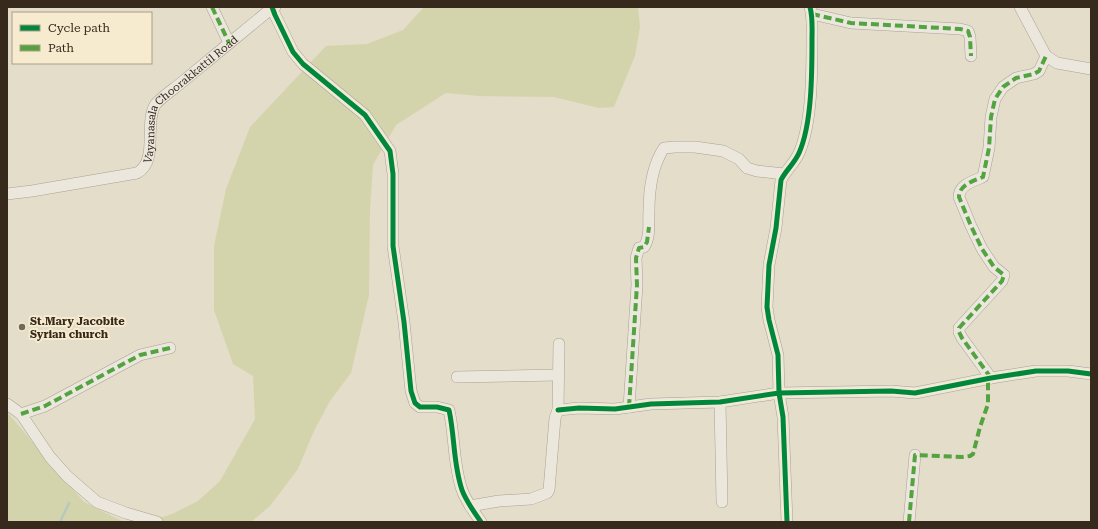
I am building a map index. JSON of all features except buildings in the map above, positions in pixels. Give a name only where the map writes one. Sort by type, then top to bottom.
[{"type":"street","points":[[212,7],[229,43]]},
{"type":"street","points":[[273,7],[274,15],[293,52],[303,64],[365,115],[390,151],[392,174],[393,246],[404,322],[411,391],[415,403],[420,407],[437,407],[449,410],[453,430],[455,462],[462,491],[481,522]]},
{"type":"street","name":"Vayanasala Choorakkattil Road","points":[[7,194],[32,191],[137,172],[144,169],[148,160],[152,116],[156,105],[273,7]]},
{"type":"street","points":[[1020,7],[1046,56],[1057,63],[1091,69]]},
{"type":"street","points":[[787,522],[783,417],[779,393],[778,355],[767,307],[768,265],[776,228],[781,180],[784,174],[792,166],[799,153],[804,137],[810,98],[812,54],[811,10],[851,23],[960,29],[968,31],[970,37],[971,56]]},
{"type":"street","points":[[991,378],[962,338],[959,328],[1002,281],[1004,275],[994,267],[982,248],[971,226],[959,192],[966,185],[983,177],[989,148],[991,117],[995,99],[1003,87],[1016,78],[1034,74],[1039,71],[1046,56]]},
{"type":"street","points":[[629,407],[637,285],[636,258],[639,248],[644,247],[647,242],[649,227],[650,185],[664,148],[696,147],[723,150],[739,159],[747,168],[757,171],[784,174]]},
{"type":"street","points":[[470,506],[499,501],[531,499],[548,493],[555,418],[558,410],[559,344]]},
{"type":"street","points":[[21,414],[45,406],[140,355],[170,348]]},
{"type":"street","points":[[558,410],[579,408],[615,409],[651,404],[720,402],[779,393],[891,391],[915,393],[1036,371],[1091,374]]},
{"type":"street","points":[[458,377],[558,375]]},
{"type":"street","points":[[720,402],[722,502]]},
{"type":"street","points":[[7,404],[21,414],[50,457],[67,476],[97,502],[126,513],[157,522]]},
{"type":"street","points":[[908,522],[915,455]]},
{"type":"green space","points":[[424,7],[638,7],[640,27],[635,56],[614,107],[599,108],[554,97],[479,96],[446,93],[396,125],[373,165],[370,210],[369,295],[351,373],[330,401],[314,431],[298,469],[270,506],[251,522],[147,522],[172,514],[198,501],[220,481],[255,419],[253,376],[233,364],[214,310],[214,246],[226,189],[250,127],[326,46],[367,44],[403,30]]},
{"type":"green space","points":[[7,412],[84,502],[124,522],[7,522]]},
{"type":"waterway","points":[[60,522],[69,503]]},
{"type":"marked path","points":[[212,7],[229,43]]},
{"type":"marked path","points":[[812,14],[851,23],[960,29],[968,31],[970,37],[971,56]]},
{"type":"marked path","points":[[991,378],[962,338],[959,328],[1002,281],[1004,275],[994,267],[982,249],[959,197],[961,189],[964,186],[983,177],[989,148],[991,117],[995,99],[1003,87],[1016,78],[1034,74],[1039,71],[1046,56]]},
{"type":"marked path","points":[[629,407],[637,285],[636,258],[639,248],[644,247],[647,242],[649,227]]},
{"type":"marked path","points":[[21,414],[45,406],[140,355],[170,348]]},
{"type":"marked path","points":[[909,522],[915,455],[962,457],[973,454],[988,404],[988,379]]},
{"type":"cycle path","points":[[272,7],[293,52],[303,64],[365,115],[390,151],[393,174],[393,246],[404,322],[411,391],[415,403],[420,407],[437,407],[449,410],[459,480],[470,506],[481,522]]},
{"type":"cycle path","points":[[787,522],[783,417],[779,393],[778,355],[767,307],[769,265],[776,228],[781,180],[799,153],[807,128],[812,53],[812,19],[810,7]]},
{"type":"cycle path","points":[[558,410],[579,408],[615,409],[651,404],[720,402],[779,393],[891,391],[915,393],[1036,371],[1068,371],[1091,374]]},
{"type":"place","name":"St.Mary Jacobite Syrian church","points":[[22,327]]}]
